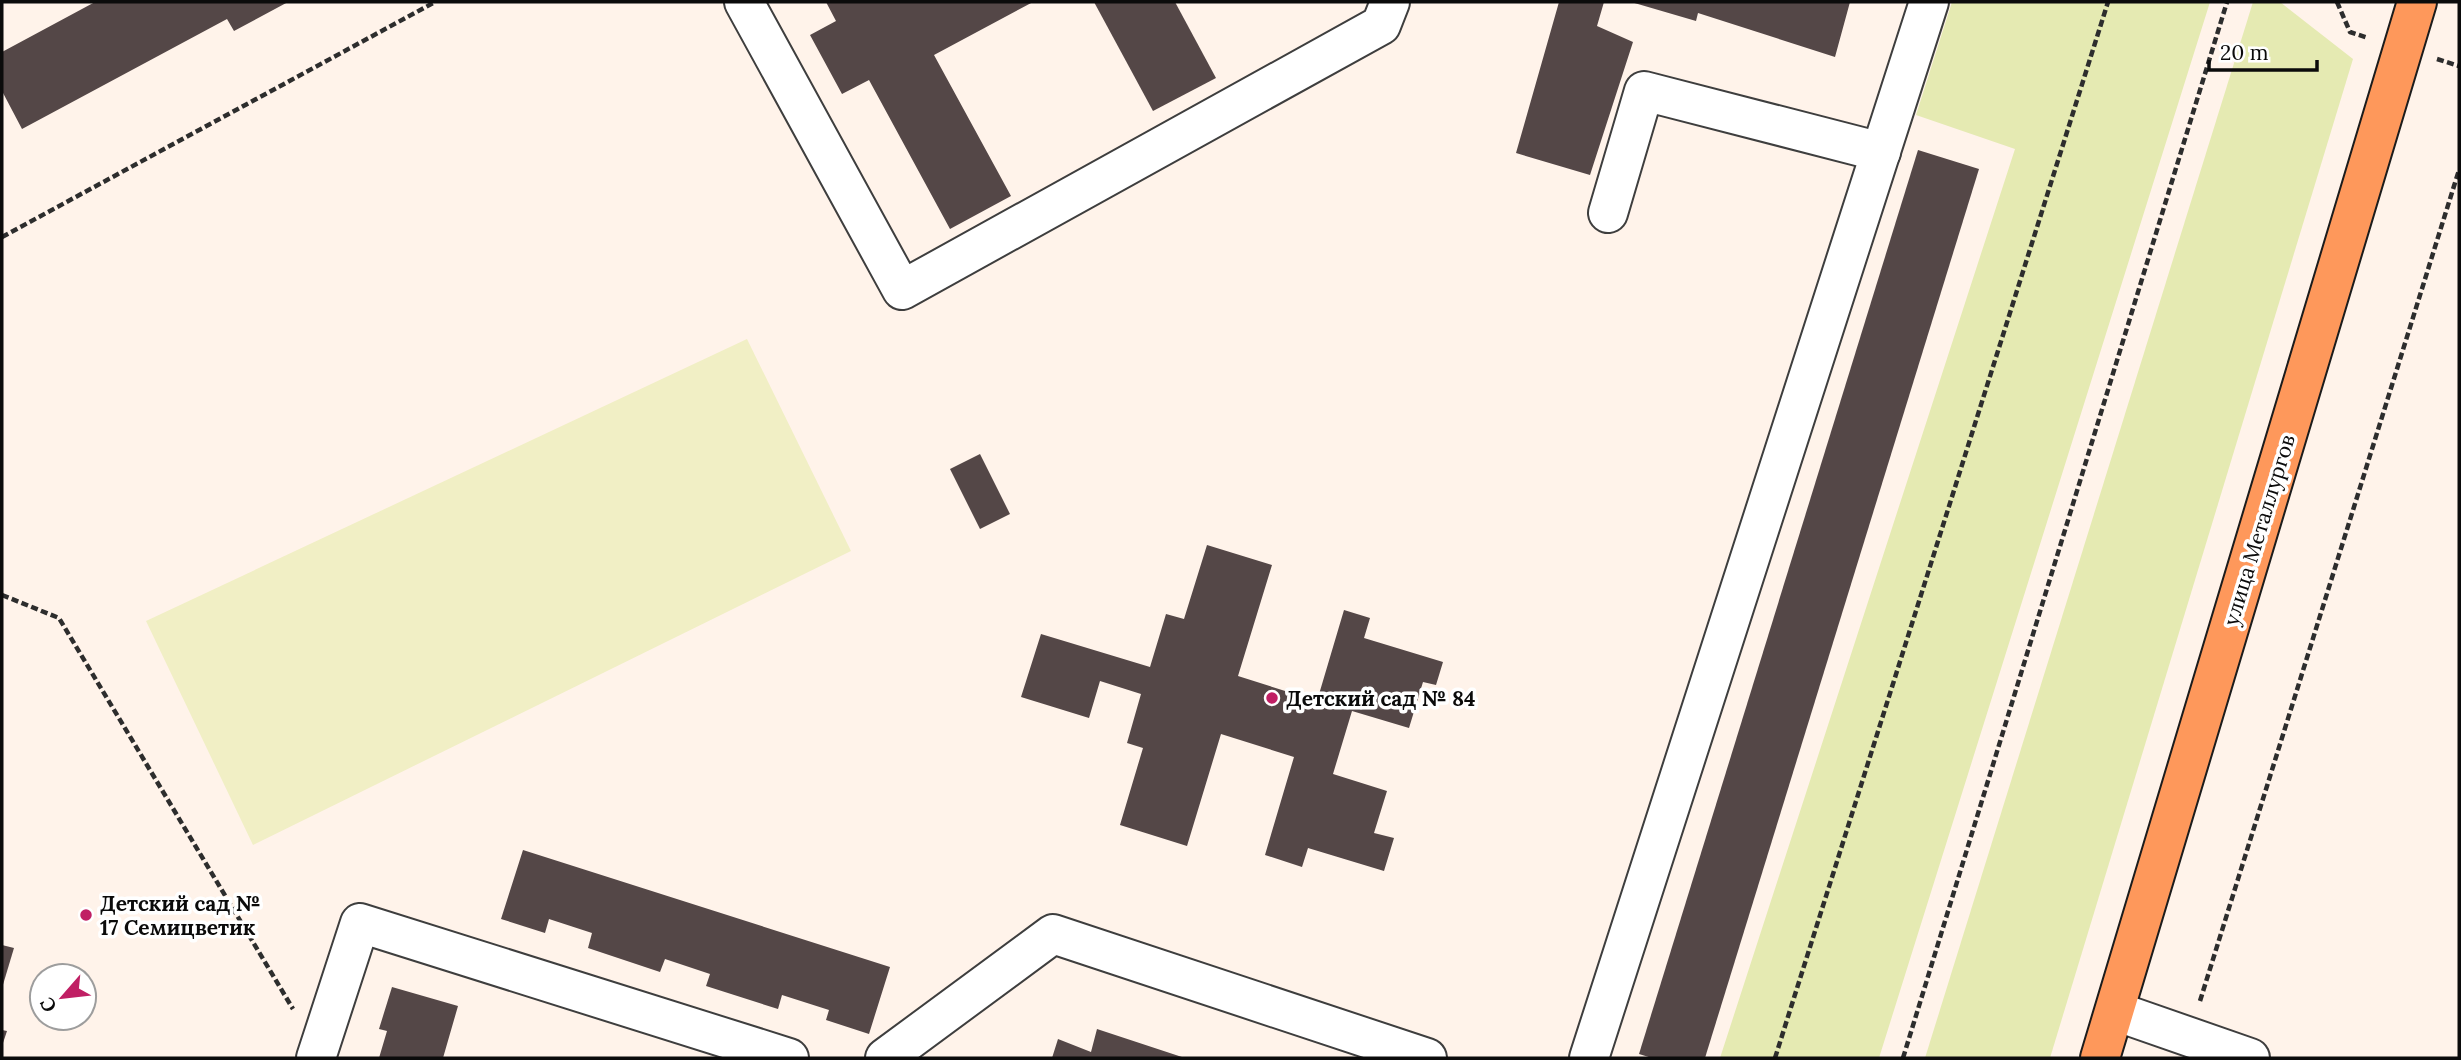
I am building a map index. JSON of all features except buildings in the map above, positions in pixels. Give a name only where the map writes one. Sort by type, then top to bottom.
[{"type":"main road","name":"улица Металлургов","points":[[2101,1058],[2417,2]]},
{"type":"lane","points":[[744,2],[902,290],[1381,24],[1390,2]]},
{"type":"lane","points":[[1589,1058],[1929,2]]},
{"type":"lane","points":[[1608,213],[1644,91],[1881,152]]},
{"type":"lane","points":[[317,1055],[360,923],[789,1058]]},
{"type":"lane","points":[[885,1058],[1053,934],[1427,1058]]},
{"type":"lane","points":[[2115,1011],[2250,1058]]},
{"type":"path","points":[[2,237],[435,2]]},
{"type":"path","points":[[1775,1058],[2108,2]]},
{"type":"path","points":[[1903,1058],[2227,2]]},
{"type":"path","points":[[2189,1037],[2459,170]]},
{"type":"path","points":[[2,595],[59,618],[317,1055]]},
{"type":"green space","points":[[1952,2],[2210,2],[1879,1058],[1720,1058],[2015,149],[1916,115]]},
{"type":"green space","points":[[2253,2],[2280,2],[2353,59],[2050,1058],[1925,1058]]},
{"type":"shaded area","points":[[747,339],[851,551],[253,845],[146,621]]},
{"type":"place","name":"Детский сад № 84","points":[[1272,698]]},
{"type":"place","name":"Детский сад № 17 Семицветик","points":[[86,915]]}]
